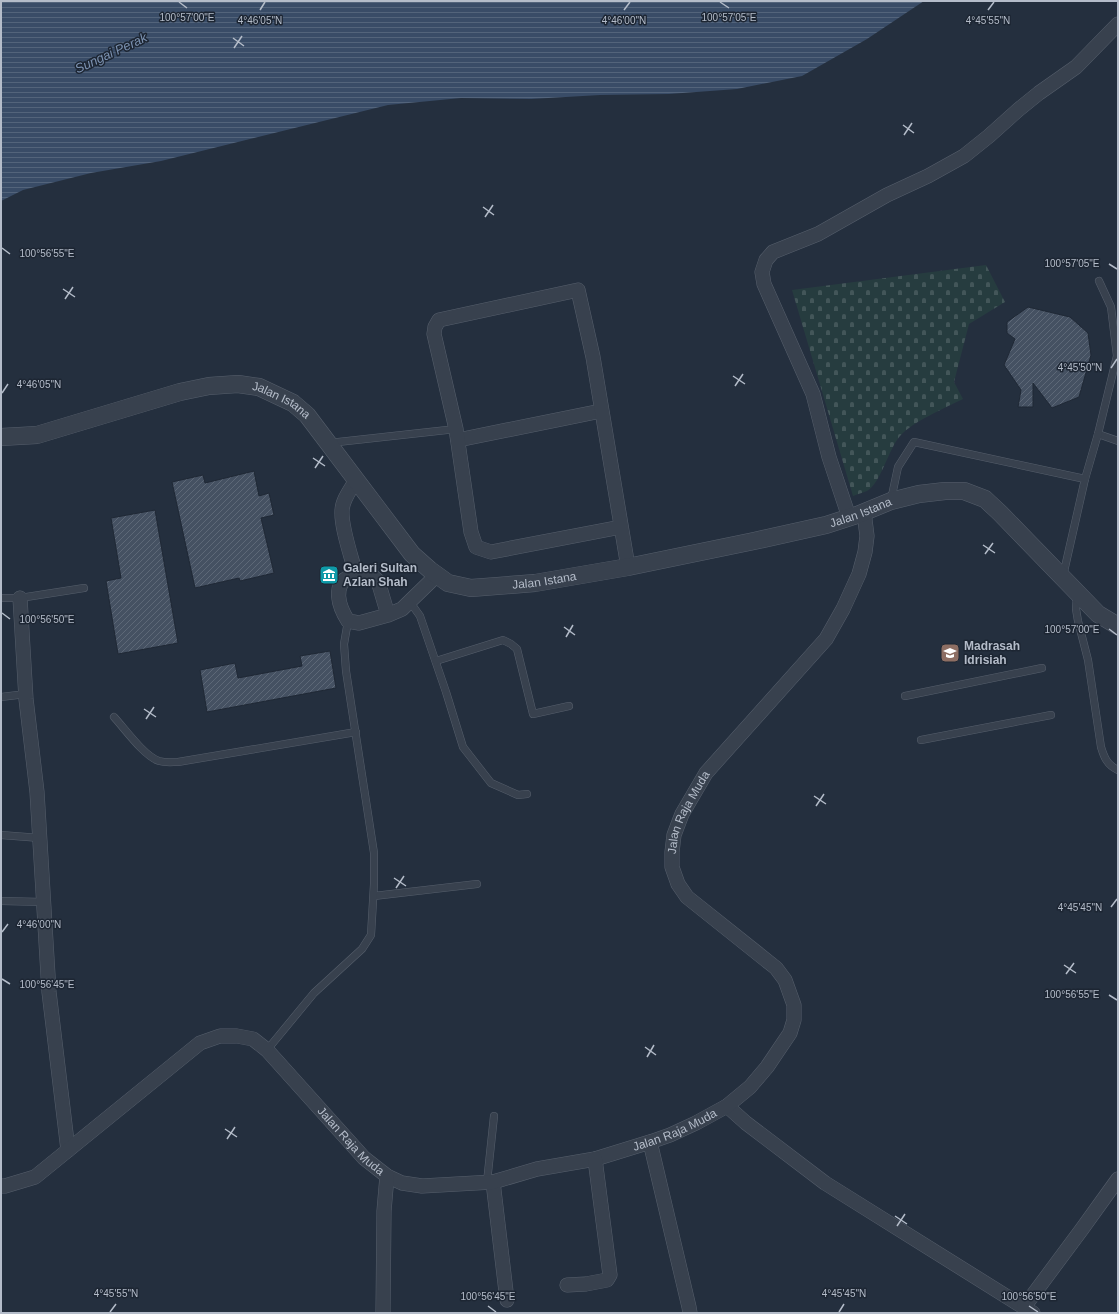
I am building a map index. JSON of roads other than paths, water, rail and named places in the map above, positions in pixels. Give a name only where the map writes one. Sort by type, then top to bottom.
[{"type":"street","name":"Jalan Raja Muda","points":[[1,1186],[35,1177],[200,1043],[220,1036],[237,1036],[253,1039],[266,1050],[364,1158],[387,1176],[402,1183],[422,1186],[490,1182],[537,1169],[595,1159],[670,1135],[696,1123],[727,1106],[750,1087],[768,1067],[790,1033],[794,1020],[794,1005],[785,980],[776,968],[687,897],[678,884],[672,867],[674,835],[682,814],[706,773],[826,639],[843,609],[859,574],[865,552],[867,536],[829,457],[813,394],[764,284],[762,272],[766,260],[773,252],[818,234],[887,195],[928,176],[964,156],[1039,93],[1076,67],[1118,24]]},
{"type":"street","points":[[621,527],[490,552],[476,547],[471,532],[457,434],[434,334],[435,327],[439,320],[578,290],[593,357],[628,567]]},
{"type":"street","name":"Jalan Istana","points":[[1,437],[37,435],[180,392],[209,386],[238,384],[259,387],[293,403],[307,415],[412,554],[436,575],[448,583],[471,588],[535,583],[628,567],[754,542],[826,525],[891,501],[919,494],[945,491],[964,491],[985,499],[1015,527],[1098,614],[1118,626]]},
{"type":"street","points":[[457,434],[601,411]]},
{"type":"street","points":[[356,480],[345,499],[342,510],[344,525],[356,575]]},
{"type":"street","points":[[388,615],[378,581],[370,574],[352,576],[341,582],[338,592],[342,611],[348,621],[359,623],[388,615],[402,609],[436,575]]},
{"type":"street","points":[[20,598],[26,694],[37,792],[49,992],[68,1150]]},
{"type":"street","points":[[727,1106],[746,1123],[825,1183],[1028,1310],[1118,1178]]},
{"type":"street","points":[[650,1142],[690,1313]]},
{"type":"street","points":[[567,1285],[607,1280],[610,1275],[595,1159]]},
{"type":"street","points":[[383,1313],[384,1211],[387,1176]]},
{"type":"street","points":[[490,1182],[507,1300]]},
{"type":"lane","points":[[1063,578],[1085,479],[1098,434],[1117,356],[1110,307],[1099,281]]},
{"type":"lane","points":[[329,443],[457,434]]},
{"type":"lane","points":[[1098,434],[1118,441]]},
{"type":"lane","points":[[891,501],[898,467],[914,442],[1085,479]]},
{"type":"lane","points":[[1,598],[20,598],[84,588]]},
{"type":"lane","points":[[1077,592],[1076,609],[1088,660],[1101,747],[1105,760],[1113,768],[1118,770]]},
{"type":"lane","points":[[410,602],[420,616],[463,747],[491,783],[518,795],[527,794]]},
{"type":"lane","points":[[266,1050],[314,993],[362,949],[371,935],[374,896],[374,853],[346,671],[344,644],[348,621]]},
{"type":"lane","points":[[436,661],[503,640],[517,649],[533,714],[569,706]]},
{"type":"lane","points":[[905,696],[1042,668]]},
{"type":"lane","points":[[1,697],[26,694]]},
{"type":"lane","points":[[921,740],[1050,716]]},
{"type":"lane","points":[[114,717],[150,756],[167,762],[178,762],[356,732]]},
{"type":"lane","points":[[1,836],[40,838]]},
{"type":"lane","points":[[374,896],[478,884]]},
{"type":"lane","points":[[1,901],[44,902]]},
{"type":"lane","points":[[490,1182],[494,1116]]},
{"type":"water","name":"Sungai Perak","points":[[1,1],[924,1],[867,39],[802,76],[737,89],[669,94],[600,95],[531,99],[461,98],[388,105],[161,161],[91,173],[23,190],[1,201]]},
{"type":"place","name":"Galeri Sultan Azlan Shah","points":[[329,575]]},
{"type":"place","name":"Madrasah Idrisiah","points":[[950,653]]}]
